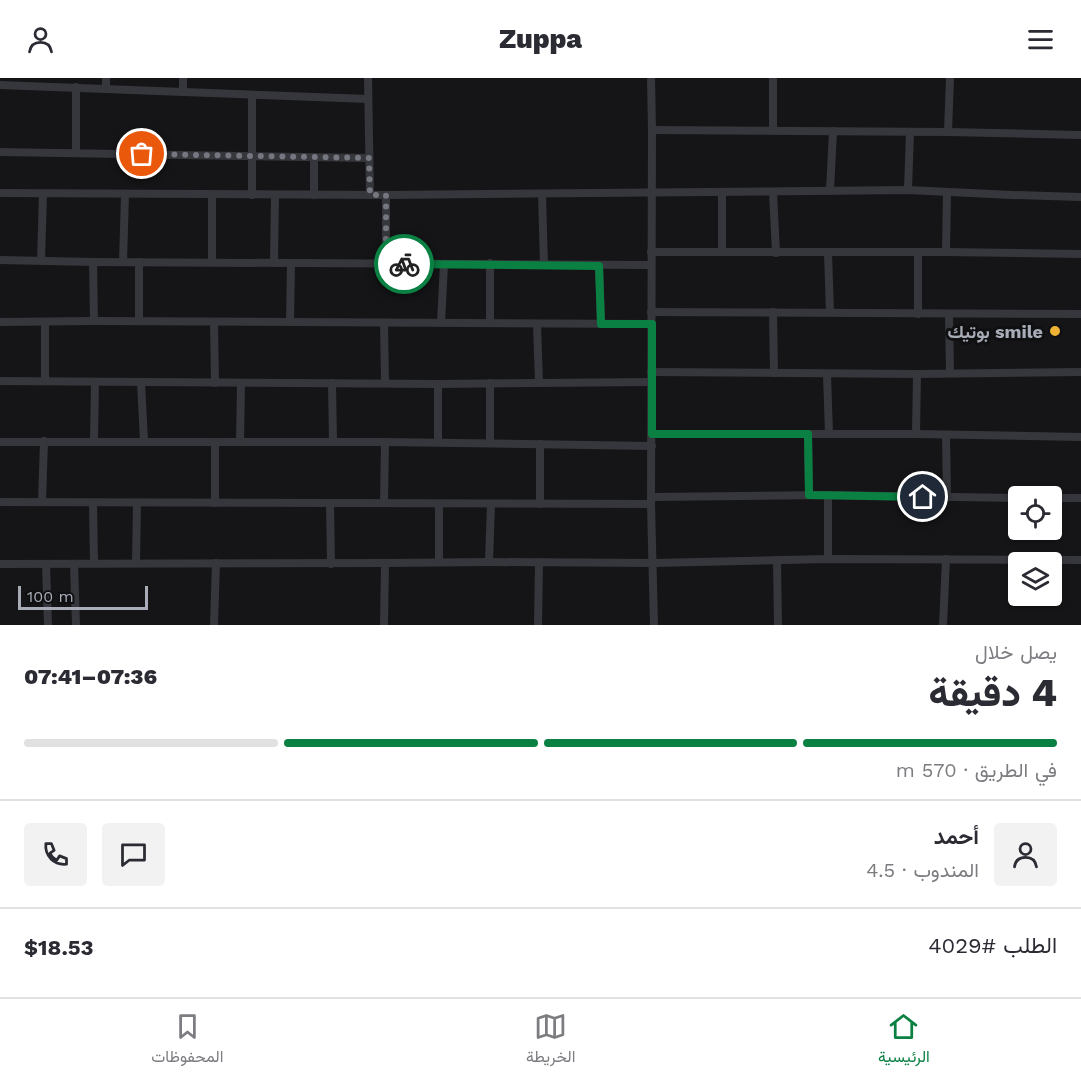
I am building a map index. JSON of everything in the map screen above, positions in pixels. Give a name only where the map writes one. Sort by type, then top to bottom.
[{"type":"street","points":[[106,78],[106,88]]},
{"type":"street","points":[[183,78],[183,91]]},
{"type":"street","points":[[368,78],[370,195]]},
{"type":"street","points":[[651,78],[651,501],[654,625]]},
{"type":"street","points":[[773,78],[773,130]]},
{"type":"street","points":[[948,132],[950,78]]},
{"type":"street","points":[[0,85],[368,99]]},
{"type":"street","points":[[76,87],[76,153]]},
{"type":"street","points":[[252,94],[252,195]]},
{"type":"street","points":[[652,130],[1081,135]]},
{"type":"street","points":[[830,190],[833,131]]},
{"type":"street","points":[[908,190],[910,132]]},
{"type":"street","points":[[0,152],[369,158]]},
{"type":"street","points":[[314,157],[314,195]]},
{"type":"street","points":[[0,194],[386,195],[908,190],[1081,197]]},
{"type":"street","points":[[722,192],[722,252]]},
{"type":"street","points":[[773,192],[776,253]]},
{"type":"street","points":[[946,252],[947,192]]},
{"type":"street","points":[[41,261],[43,194]]},
{"type":"street","points":[[212,194],[212,262]]},
{"type":"street","points":[[542,194],[544,265]]},
{"type":"street","points":[[123,262],[125,195]]},
{"type":"street","points":[[274,263],[275,195]]},
{"type":"street","points":[[386,195],[386,263]]},
{"type":"street","points":[[651,252],[1081,254]]},
{"type":"street","points":[[828,253],[830,312]]},
{"type":"street","points":[[918,253],[918,314]]},
{"type":"street","points":[[0,260],[651,265]]},
{"type":"street","points":[[93,262],[94,321]]},
{"type":"street","points":[[139,262],[139,321]]},
{"type":"street","points":[[290,322],[291,263]]},
{"type":"street","points":[[441,323],[444,264]]},
{"type":"street","points":[[490,264],[490,323]]},
{"type":"street","points":[[599,266],[601,324]]},
{"type":"street","points":[[651,312],[1081,314]]},
{"type":"street","points":[[773,312],[774,373]]},
{"type":"street","points":[[949,314],[950,373]]},
{"type":"street","points":[[0,322],[652,324]]},
{"type":"street","points":[[45,322],[45,381]]},
{"type":"street","points":[[214,322],[215,383]]},
{"type":"street","points":[[384,323],[385,383]]},
{"type":"street","points":[[537,324],[539,383]]},
{"type":"street","points":[[651,372],[827,374],[1081,372]]},
{"type":"street","points":[[827,374],[829,434]]},
{"type":"street","points":[[916,434],[917,374]]},
{"type":"street","points":[[0,381],[241,384],[651,382]]},
{"type":"street","points":[[94,441],[95,382]]},
{"type":"street","points":[[141,382],[144,442]]},
{"type":"street","points":[[332,383],[333,442]]},
{"type":"street","points":[[490,383],[490,443]]},
{"type":"street","points":[[240,442],[241,384]]},
{"type":"street","points":[[438,384],[438,442]]},
{"type":"street","points":[[652,434],[916,434],[1081,437]]},
{"type":"street","points":[[808,434],[809,495]]},
{"type":"street","points":[[946,435],[947,497]]},
{"type":"street","points":[[42,502],[44,441]]},
{"type":"street","points":[[0,442],[438,442],[652,446]]},
{"type":"street","points":[[215,442],[215,502]]},
{"type":"street","points":[[384,503],[385,442]]},
{"type":"street","points":[[540,444],[540,504]]},
{"type":"street","points":[[0,502],[540,504],[809,495],[1008,498]]},
{"type":"street","points":[[828,495],[828,559]]},
{"type":"street","points":[[1062,498],[1081,498]]},
{"type":"street","points":[[330,502],[331,564]]},
{"type":"street","points":[[93,503],[94,563]]},
{"type":"street","points":[[136,563],[137,503]]},
{"type":"street","points":[[439,504],[439,562]]},
{"type":"street","points":[[489,562],[491,504]]},
{"type":"street","points":[[0,564],[653,563],[828,559],[1081,560]]},
{"type":"street","points":[[943,625],[946,559]]},
{"type":"street","points":[[777,560],[778,625]]},
{"type":"street","points":[[538,625],[539,562]]},
{"type":"street","points":[[214,625],[216,563]]},
{"type":"street","points":[[384,625],[385,563]]},
{"type":"street","points":[[46,564],[48,625]]},
{"type":"street","points":[[74,564],[76,625]]},
{"type":"way so far","points":[[142,154],[369,158],[370,195],[386,195],[386,263],[404,264]]},
{"type":"place","name":"بوتيك smile","points":[[1055,331]]},
{"type":"route","points":[[404,264],[599,266],[601,324],[652,324],[652,434],[808,434],[809,495],[923,497]]}]
